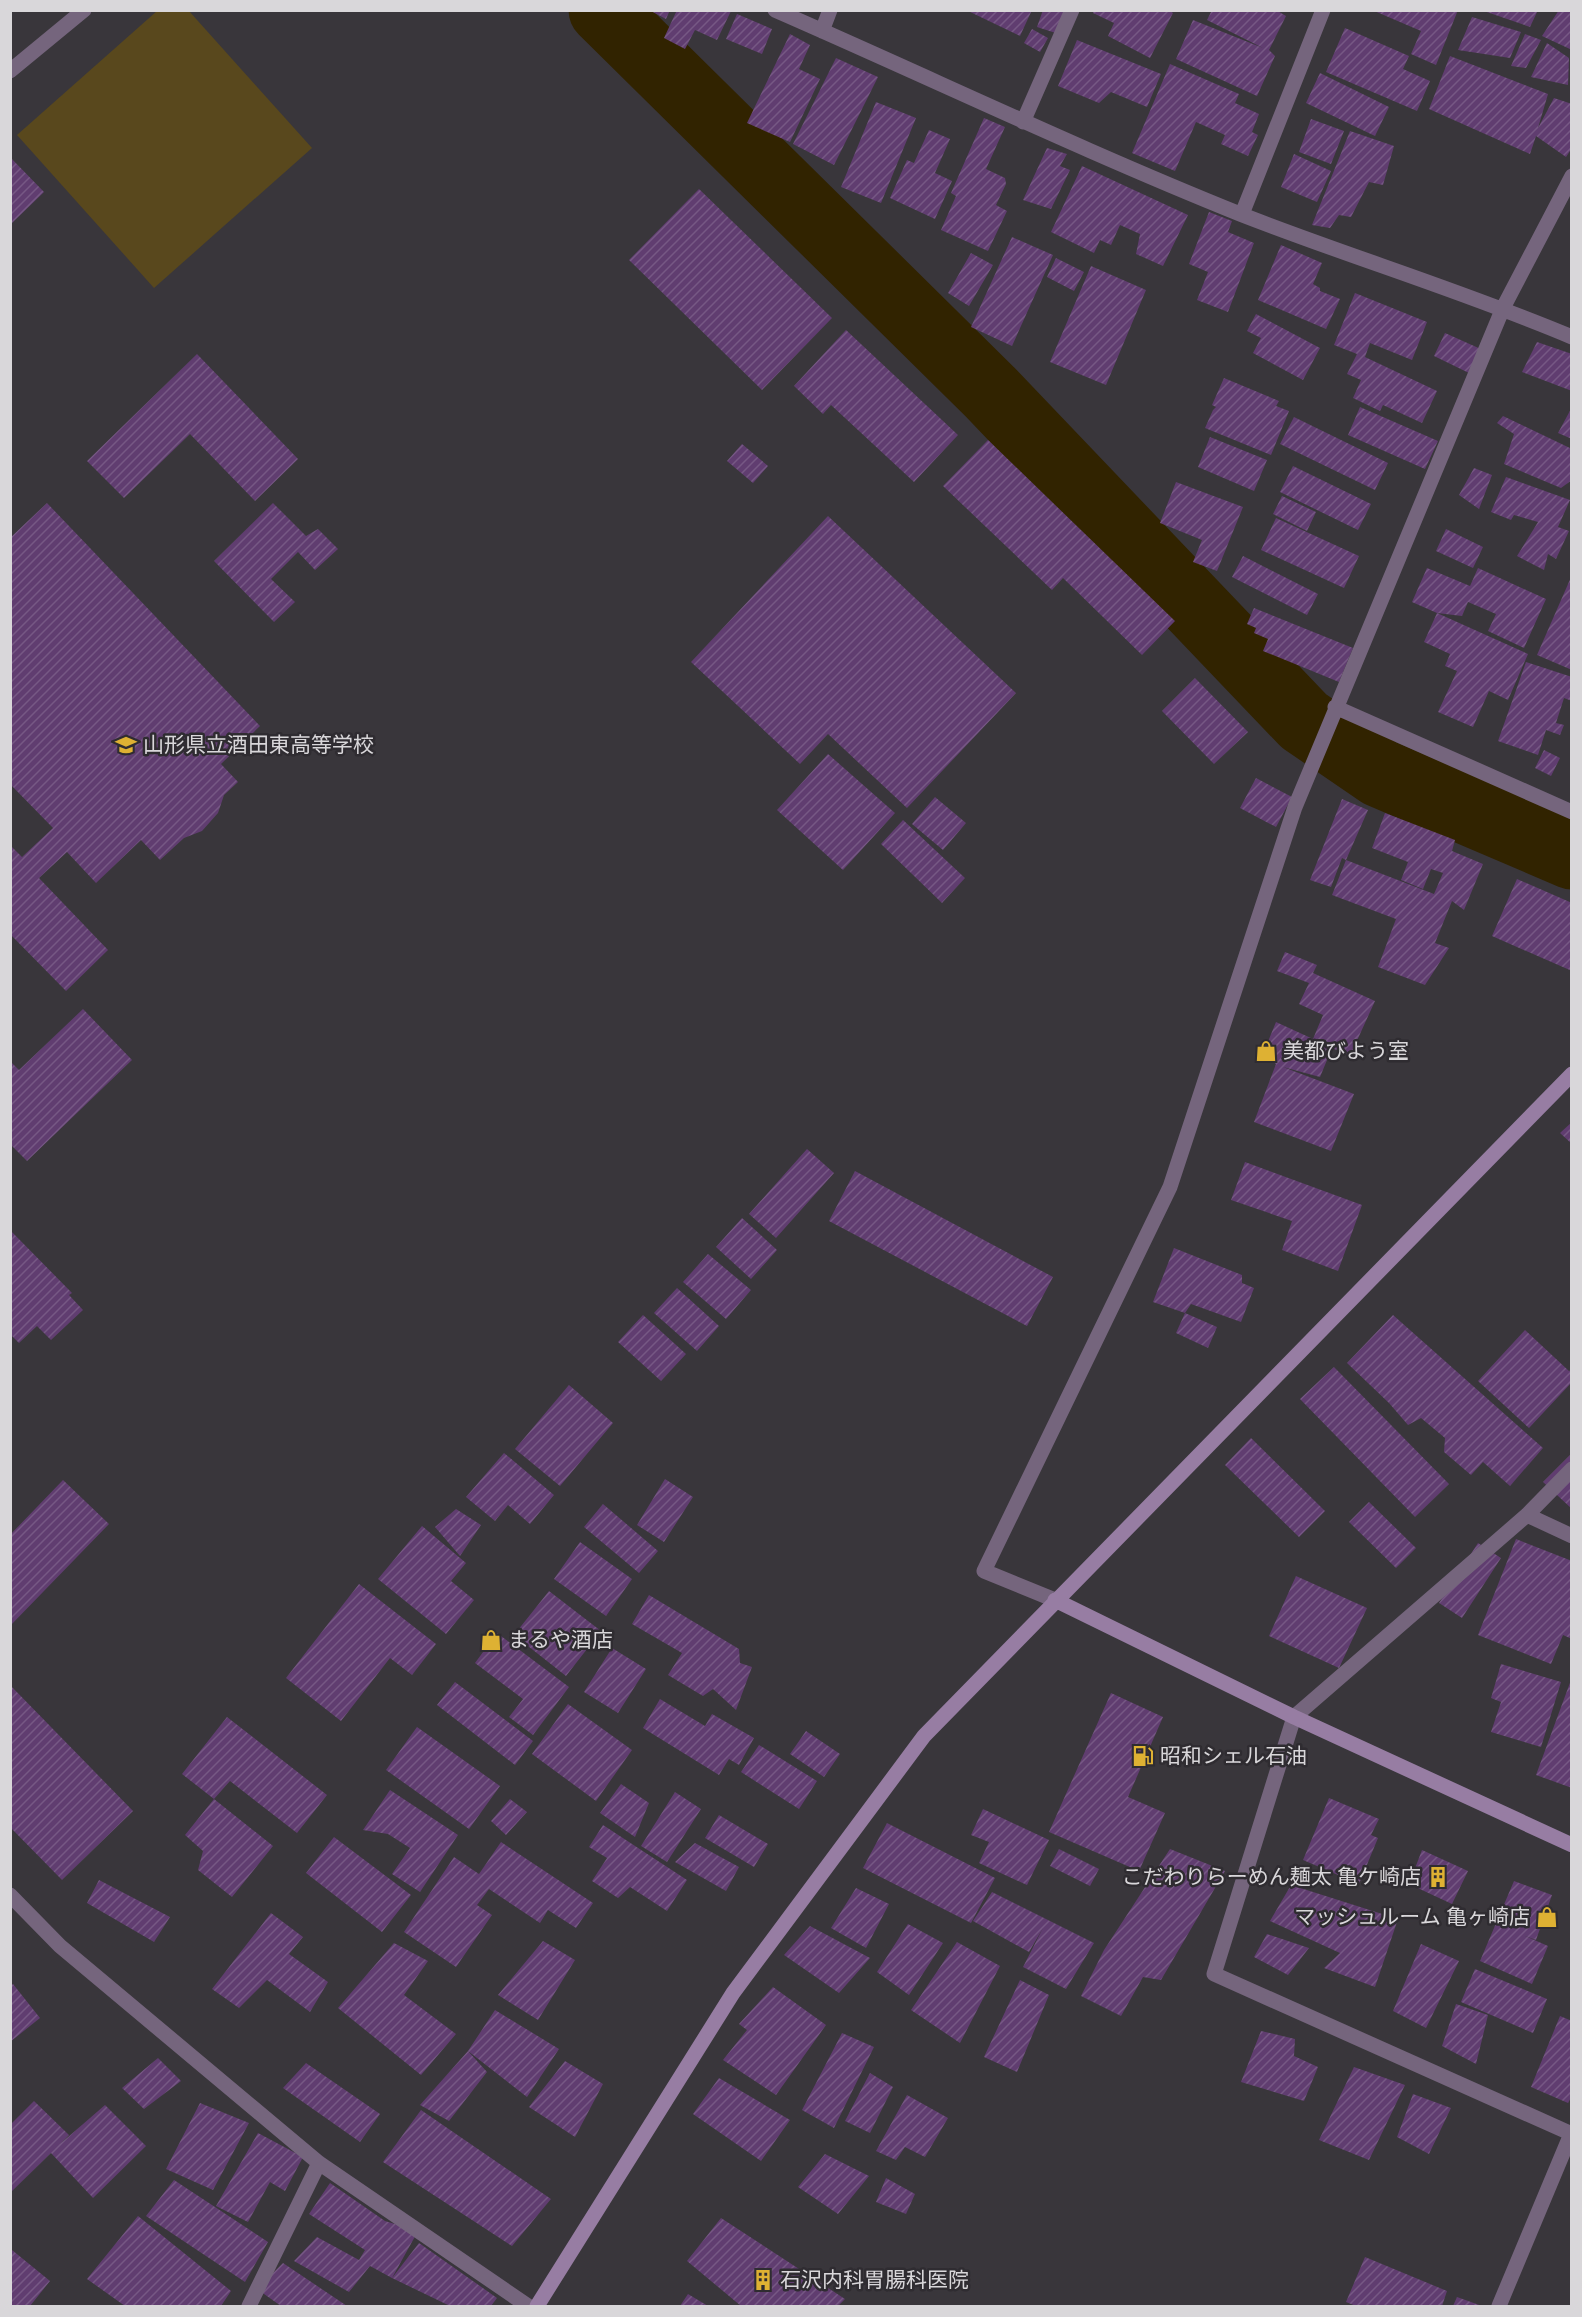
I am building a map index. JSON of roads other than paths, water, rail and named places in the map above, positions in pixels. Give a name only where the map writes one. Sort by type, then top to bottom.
[{"type":"street","points":[[10,71],[84,10]]},
{"type":"street","points":[[775,10],[1023,122],[1242,214],[1503,308],[1572,337]]},
{"type":"street","points":[[822,31],[830,10]]},
{"type":"street","points":[[1023,122],[1072,10]]},
{"type":"street","points":[[1242,214],[1323,10]]},
{"type":"street","points":[[1572,176],[1503,308],[1295,807],[1170,1187],[984,1571],[1055,1600],[1294,1717],[1572,1845]]},
{"type":"street","points":[[1335,707],[1572,812]]},
{"type":"street","points":[[537,2307],[727,2003],[924,1736],[1572,1074]]},
{"type":"street","points":[[1499,2307],[1571,2134],[1215,1974],[1294,1717],[1527,1515],[1572,1469]]},
{"type":"street","points":[[1527,1515],[1572,1536]]},
{"type":"street","points":[[10,1895],[60,1946],[319,2163],[528,2307]]},
{"type":"street","points":[[249,2307],[319,2163]]},
{"type":"waterway","points":[[603,10],[990,392],[1304,721],[1380,773],[1572,855]]},
{"type":"place","name":"山形県立酒田東高等学校","points":[[126,745]]},
{"type":"place","name":"美都びよう室","points":[[1266,1051]]},
{"type":"place","name":"まるや酒店","points":[[491,1640]]},
{"type":"place","name":"昭和シェル石油","points":[[1143,1756]]},
{"type":"place","name":"こだわりらーめん麺太 亀ケ崎店","points":[[1438,1877]]},
{"type":"place","name":"マッシュルーム 亀ヶ崎店","points":[[1547,1917]]},
{"type":"place","name":"石沢内科胃腸科医院","points":[[763,2280]]}]
